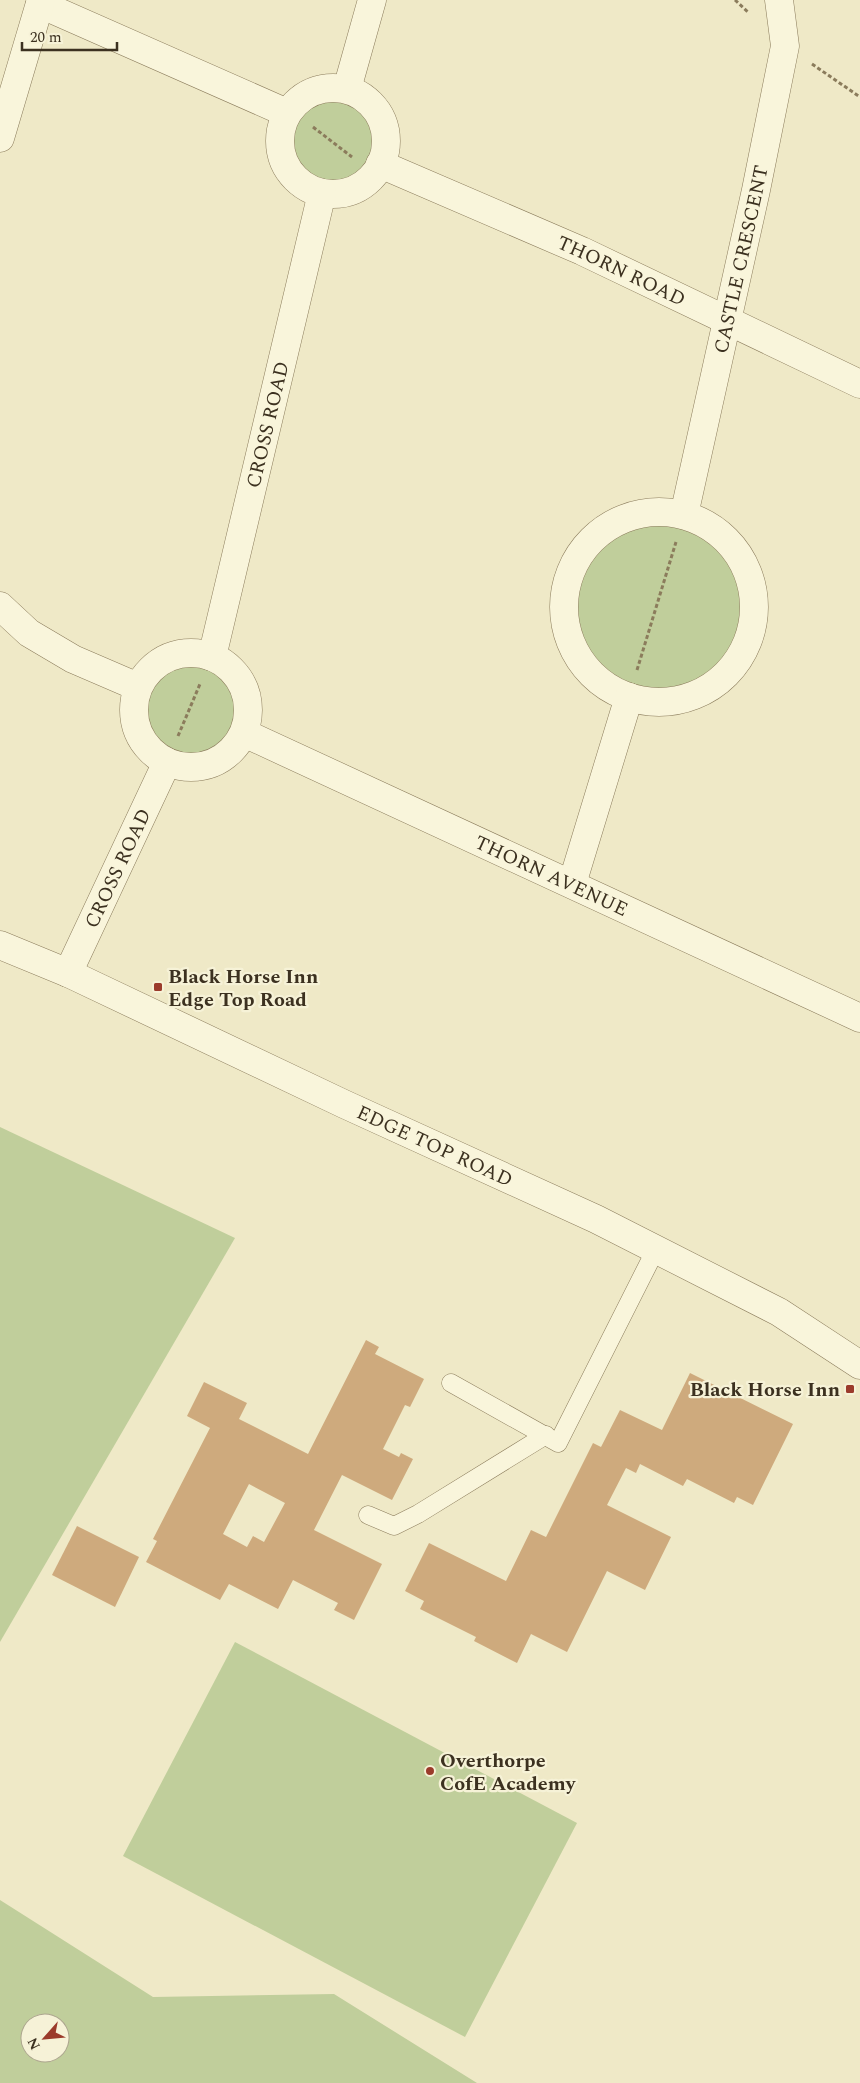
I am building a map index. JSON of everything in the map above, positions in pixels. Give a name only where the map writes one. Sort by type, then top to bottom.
[{"type":"street","points":[[347,89],[372,0]]},
{"type":"street","name":"CASTLE CRESCENT","points":[[684,515],[785,46],[780,0]]},
{"type":"street","points":[[0,138],[41,2],[288,111]]},
{"type":"street","points":[[330,87],[347,89],[361,96],[373,106],[381,119],[386,134],[385,149],[377,169],[360,186],[346,192],[322,193],[302,184],[290,173],[283,159],[279,144],[280,128],[288,111],[298,100],[313,91],[330,87]]},
{"type":"street","name":"THORN ROAD","points":[[377,169],[582,251],[860,384]]},
{"type":"street","name":"CROSS ROAD","points":[[212,657],[322,193]]},
{"type":"street","points":[[647,512],[666,512],[684,515],[703,523],[724,538],[743,564],[753,594],[754,614],[750,634],[742,653],[731,669],[705,690],[677,700],[653,702],[629,697],[611,689],[595,677],[580,659],[567,632],[564,602],[570,574],[588,544],[610,525],[628,517],[647,512]]},
{"type":"street","points":[[0,606],[29,633],[73,659],[138,687]]},
{"type":"street","points":[[188,652],[205,654],[221,660],[234,672],[242,684],[247,697],[249,712],[244,733],[229,754],[214,763],[197,768],[178,766],[167,762],[149,750],[140,737],[134,723],[133,709],[138,687],[153,666],[169,656],[188,652]]},
{"type":"street","points":[[572,884],[629,697]]},
{"type":"street","name":"THORN AVENUE","points":[[244,733],[860,1018]]},
{"type":"street","name":"CROSS ROAD","points":[[68,973],[167,762]]},
{"type":"street","name":"EDGE TOP ROAD","points":[[0,945],[68,973],[266,1068],[596,1219],[779,1312],[860,1365]]},
{"type":"lane","points":[[451,1383],[558,1443],[656,1249]]},
{"type":"lane","points":[[368,1515],[394,1526],[418,1514],[546,1435]]},
{"type":"path","points":[[288,111],[377,169]]},
{"type":"path","points":[[629,697],[684,515]]},
{"type":"path","points":[[167,762],[212,657]]},
{"type":"green space","points":[[333,88],[353,92],[370,104],[382,121],[386,141],[382,161],[370,178],[353,190],[333,194],[313,190],[296,178],[284,161],[280,141],[284,121],[296,104],[313,92]]},
{"type":"green space","points":[[659,512],[686,516],[712,528],[726,540],[738,554],[750,580],[754,607],[750,634],[738,660],[726,674],[712,686],[686,698],[659,702],[632,698],[606,686],[592,674],[580,660],[568,634],[564,607],[568,580],[580,554],[592,540],[606,528],[632,516]]},
{"type":"green space","points":[[191,653],[213,657],[232,669],[244,688],[248,710],[244,732],[232,751],[213,763],[191,767],[169,763],[150,751],[138,732],[134,710],[138,688],[150,669],[169,657]]},
{"type":"green space","points":[[0,1127],[235,1238],[0,1642]]},
{"type":"green space","points":[[235,1642],[577,1823],[465,2037],[123,1856]]},
{"type":"green space","points":[[0,1900],[153,1997],[334,1994],[477,2083],[0,2083]]},
{"type":"building","points":[[366,1340],[379,1347],[375,1354],[424,1379],[410,1407],[405,1405],[383,1449],[399,1457],[401,1453],[413,1459],[392,1500],[342,1475],[314,1530],[382,1564],[354,1620],[334,1610],[338,1603],[293,1580],[278,1609],[229,1584],[220,1600],[146,1562],[157,1541],[153,1539],[210,1428],[187,1416],[204,1382],[247,1403],[239,1419],[308,1454]],"holes":[[[249,1484],[285,1503],[264,1542],[253,1536],[247,1547],[223,1534]]]},
{"type":"building","points":[[690,1373],[793,1424],[753,1505],[737,1497],[734,1503],[687,1479],[683,1486],[640,1464],[636,1473],[626,1468],[607,1505],[671,1537],[645,1590],[607,1571],[567,1652],[531,1634],[517,1663],[474,1641],[476,1637],[420,1609],[424,1601],[405,1591],[429,1543],[506,1581],[531,1530],[546,1537],[593,1443],[601,1447],[620,1410],[662,1430]]},
{"type":"building","points":[[77,1526],[139,1557],[115,1607],[52,1575]]},
{"type":"place","name":"Black Horse Inn Edge Top Road","points":[[158,987]]},
{"type":"place","name":"Black Horse Inn","points":[[850,1389]]},
{"type":"place","name":"Overthorpe CofE Academy","points":[[430,1771]]}]
